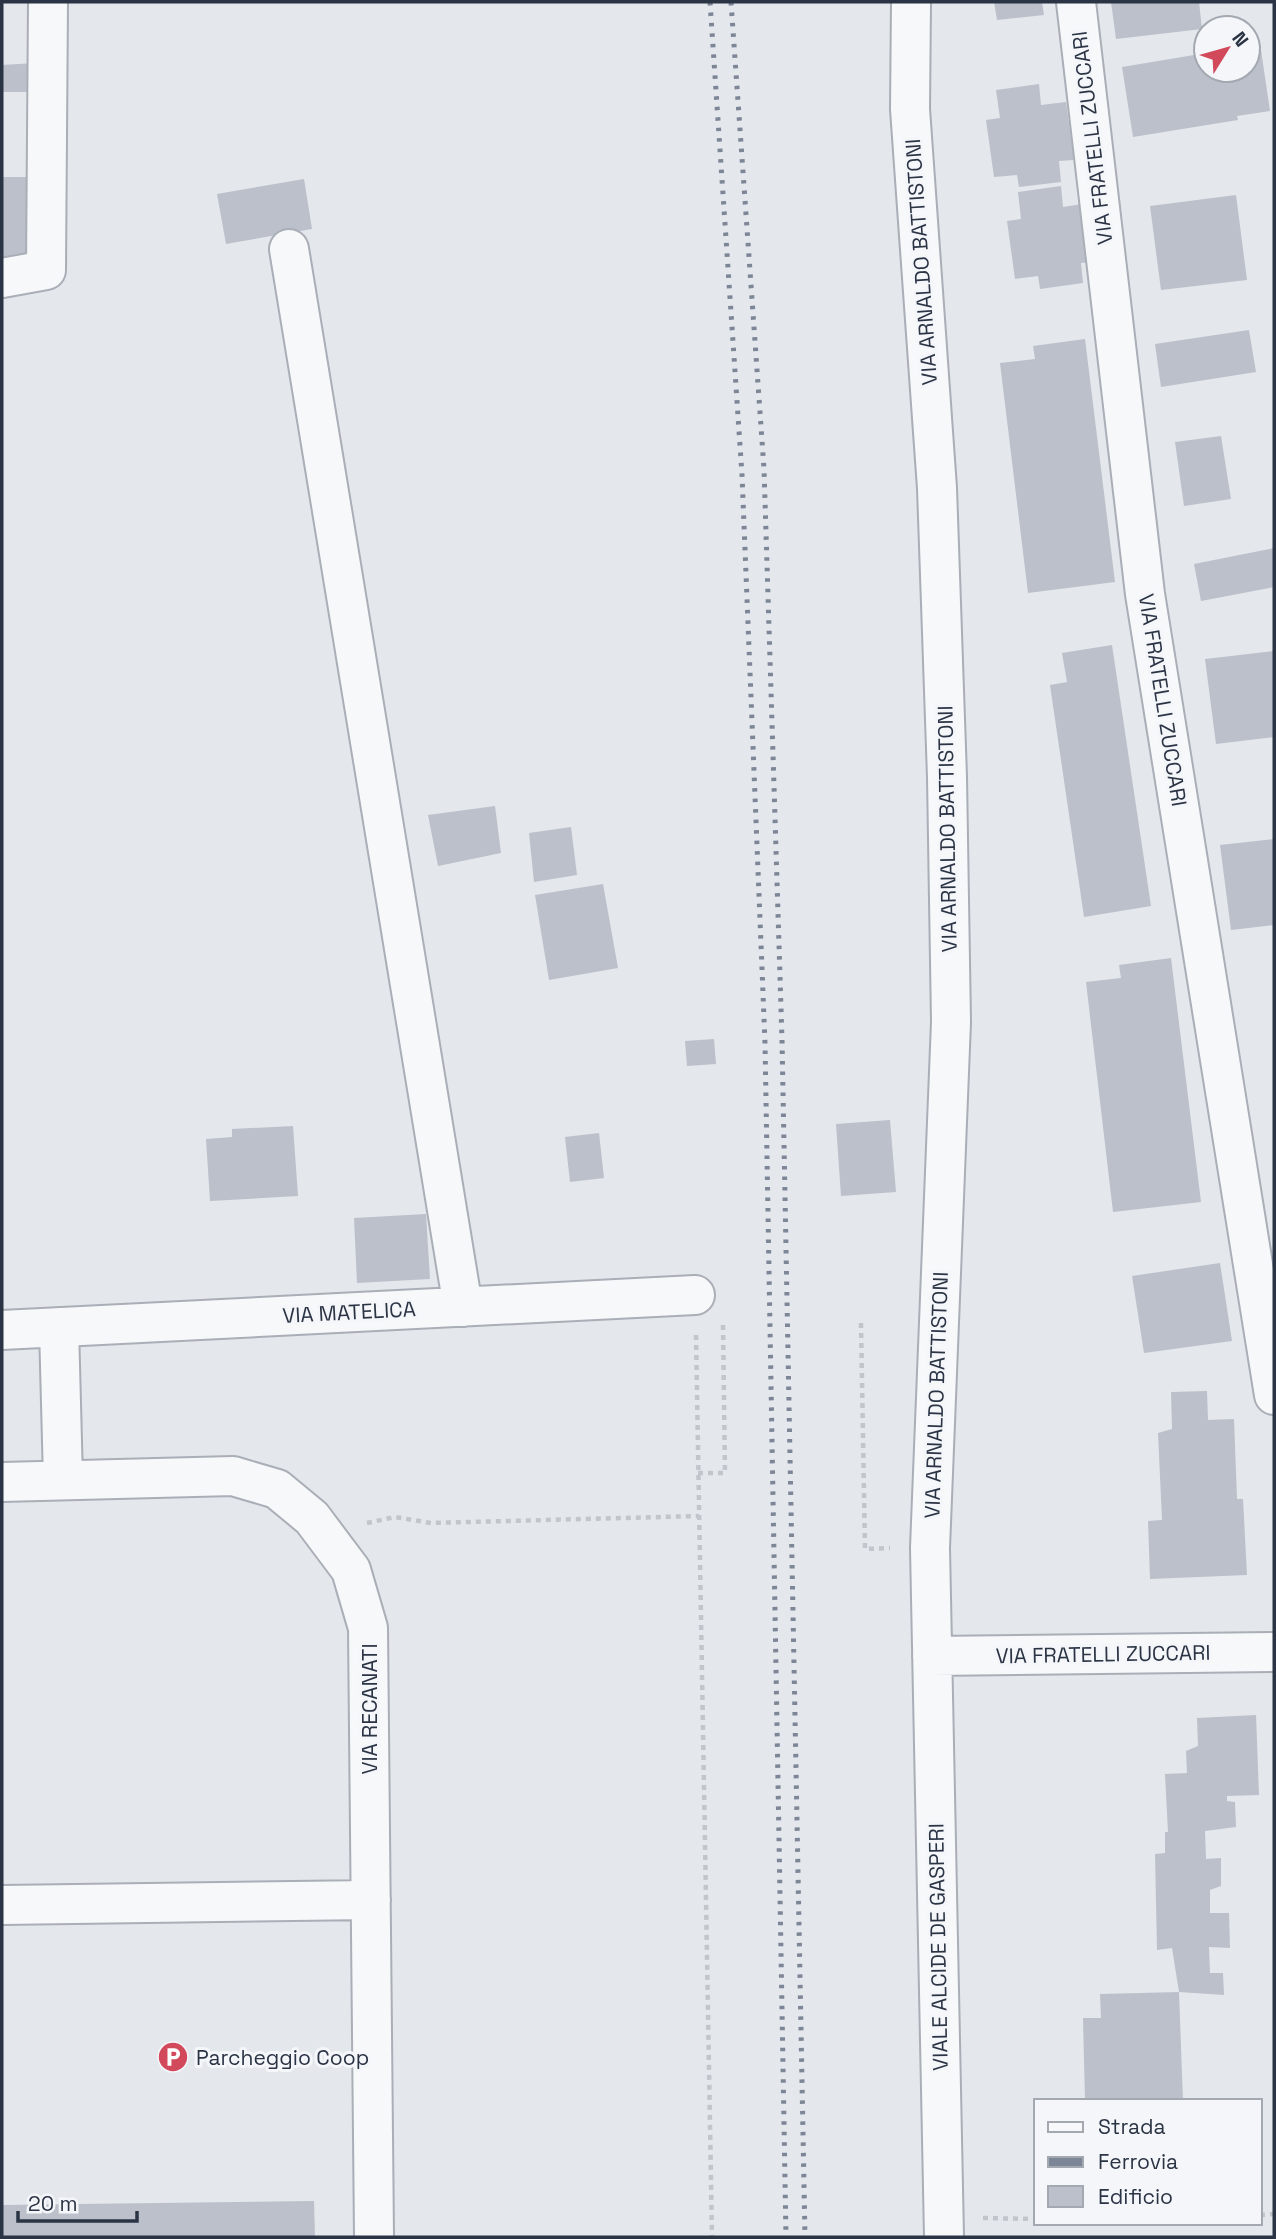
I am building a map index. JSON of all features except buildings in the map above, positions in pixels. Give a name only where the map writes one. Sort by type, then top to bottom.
[{"type":"street","points":[[2,278],[46,270],[48,2]]},
{"type":"street","name":"VIA ARNALDO BATTISTONI","points":[[911,2],[911,108],[937,488],[947,777],[951,1022],[930,1548],[932,1656]]},
{"type":"street","name":"VIA FRATELLI ZUCCARI","points":[[1076,2],[1145,594],[1274,1395]]},
{"type":"street","points":[[289,249],[463,1307]]},
{"type":"street","name":"VIA MATELICA","points":[[2,1330],[695,1295]]},
{"type":"street","points":[[59,1327],[63,1480]]},
{"type":"street","name":"VIA RECANATI","points":[[2,1482],[233,1476],[277,1489],[312,1518],[351,1570],[368,1629],[374,2237]]},
{"type":"street","name":"VIA FRATELLI ZUCCARI","points":[[932,1656],[1274,1652]]},
{"type":"street","name":"VIALE ALCIDE DE GASPERI","points":[[932,1656],[944,2221]]},
{"type":"street","points":[[2,1905],[371,1900]]},
{"type":"path","points":[[695,1295],[712,2237]]},
{"type":"path","points":[[861,1322],[865,1549],[930,1548]]},
{"type":"path","points":[[698,1473],[725,1473],[723,1324]]},
{"type":"path","points":[[367,1522],[395,1517],[431,1523],[699,1516]]},
{"type":"path","points":[[944,2221],[982,2203],[983,2220],[1034,2219]]},
{"type":"railway","points":[[710,2],[742,475],[765,1043],[786,2237]]},
{"type":"railway","points":[[731,2],[764,469],[782,1040],[805,2237]]},
{"type":"place","name":"Parcheggio Coop","points":[[173,2057]]}]
